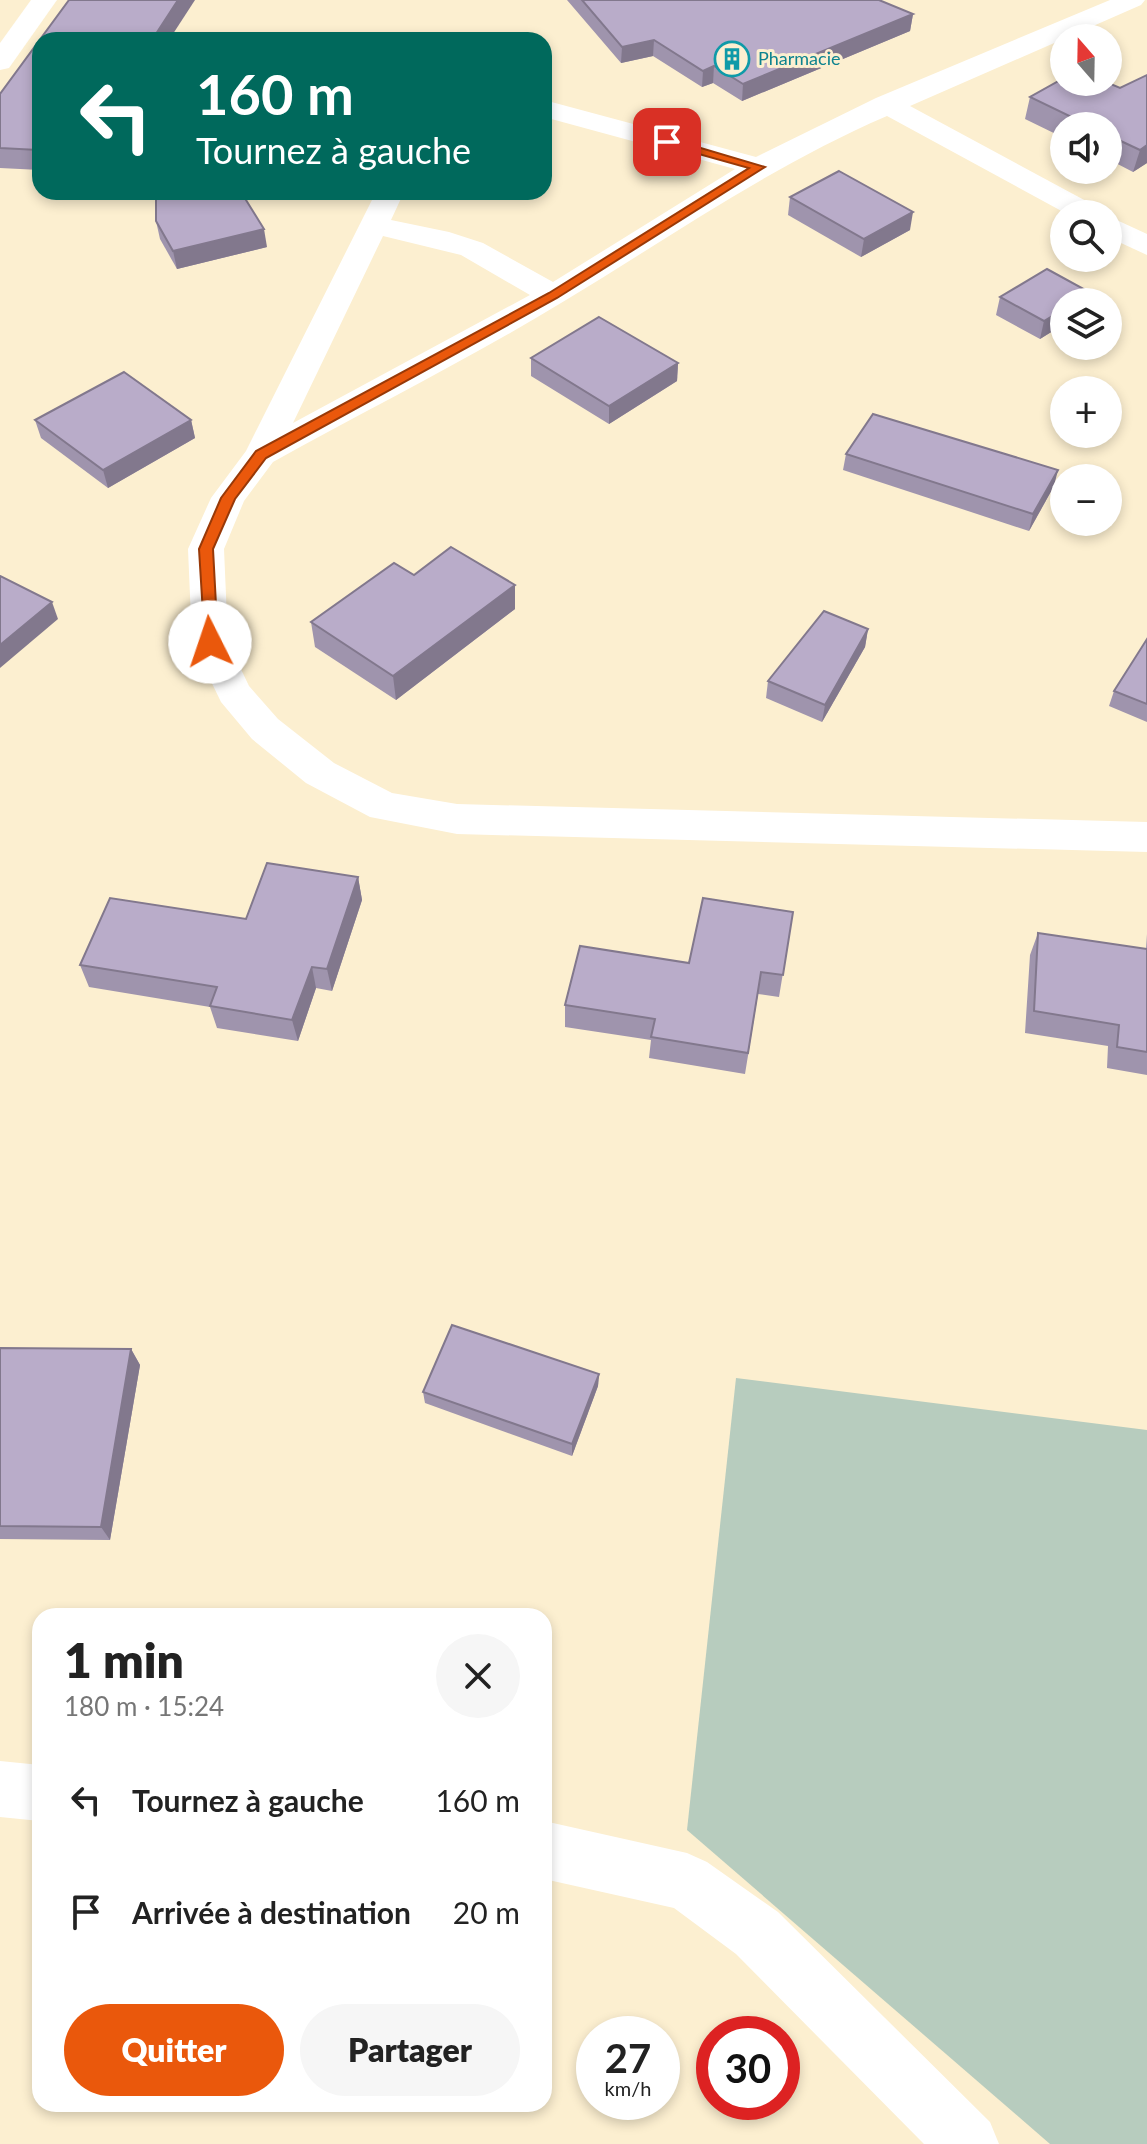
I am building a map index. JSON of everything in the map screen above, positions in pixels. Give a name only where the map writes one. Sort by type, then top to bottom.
[{"type":"street","points":[[0,62],[44,0]]},
{"type":"street","points":[[261,454],[553,295],[759,167],[886,104],[1132,0]]},
{"type":"street","points":[[886,104],[1063,200]]},
{"type":"street","points":[[552,110],[759,167]]},
{"type":"street","points":[[386,200],[261,454],[228,498],[206,549],[210,642],[234,693],[265,729],[320,773],[384,807],[457,819],[1147,837]]},
{"type":"street","points":[[372,225],[438,238],[472,249],[553,295]]},
{"type":"street","points":[[1122,233],[1147,246]]},
{"type":"street","points":[[0,1789],[32,1792]]},
{"type":"street","points":[[552,1852],[687,1882],[757,1933],[968,2144]]},
{"type":"green space","points":[[736,1378],[1147,1430],[1147,2144],[1050,2144],[687,1830]]},
{"type":"building","points":[[69,0],[178,0],[157,32],[46,32]]},
{"type":"building","points":[[582,0],[879,0],[913,14],[743,84],[714,66],[703,71],[654,40],[622,47]]},
{"type":"building","points":[[32,50],[32,150],[0,148],[0,94]]},
{"type":"building","points":[[1147,75],[1147,145],[1140,150],[1122,142],[1122,112],[1061,112],[1030,97],[1050,86],[1050,96],[1122,96],[1122,87]]},
{"type":"building","points":[[839,171],[913,212],[864,239],[790,197]]},
{"type":"building","points":[[156,200],[246,200],[264,229],[173,251],[156,221]]},
{"type":"building","points":[[1047,269],[1082,288],[1050,288],[1050,317],[1044,321],[1000,297]]},
{"type":"building","points":[[599,317],[678,363],[609,406],[531,358]]},
{"type":"building","points":[[124,372],[191,420],[103,470],[35,420]]},
{"type":"building","points":[[873,414],[1050,468],[1050,484],[1033,514],[846,454]]},
{"type":"building","points":[[451,547],[515,585],[393,676],[311,622],[394,563],[414,575]]},
{"type":"building","points":[[0,576],[52,602],[0,645]]},
{"type":"building","points":[[824,611],[868,629],[825,705],[768,681]]},
{"type":"building","points":[[1147,639],[1147,704],[1114,691]]},
{"type":"building","points":[[267,863],[358,877],[327,969],[312,967],[292,1020],[210,1006],[217,987],[80,965],[110,898],[246,919]]},
{"type":"building","points":[[703,898],[793,912],[783,975],[761,972],[748,1053],[651,1037],[655,1019],[565,1005],[580,946],[689,963]]},
{"type":"building","points":[[1038,933],[1147,949],[1147,1052],[1117,1047],[1119,1025],[1034,1011]]},
{"type":"building","points":[[452,1325],[599,1374],[572,1444],[423,1392]]},
{"type":"building","points":[[0,1348],[131,1349],[101,1527],[0,1526]]},
{"type":"place","name":"Pharmacie","points":[[732,59]]},
{"type":"route","points":[[210,642],[206,549],[228,498],[261,454],[553,295],[759,167],[667,142]]}]
